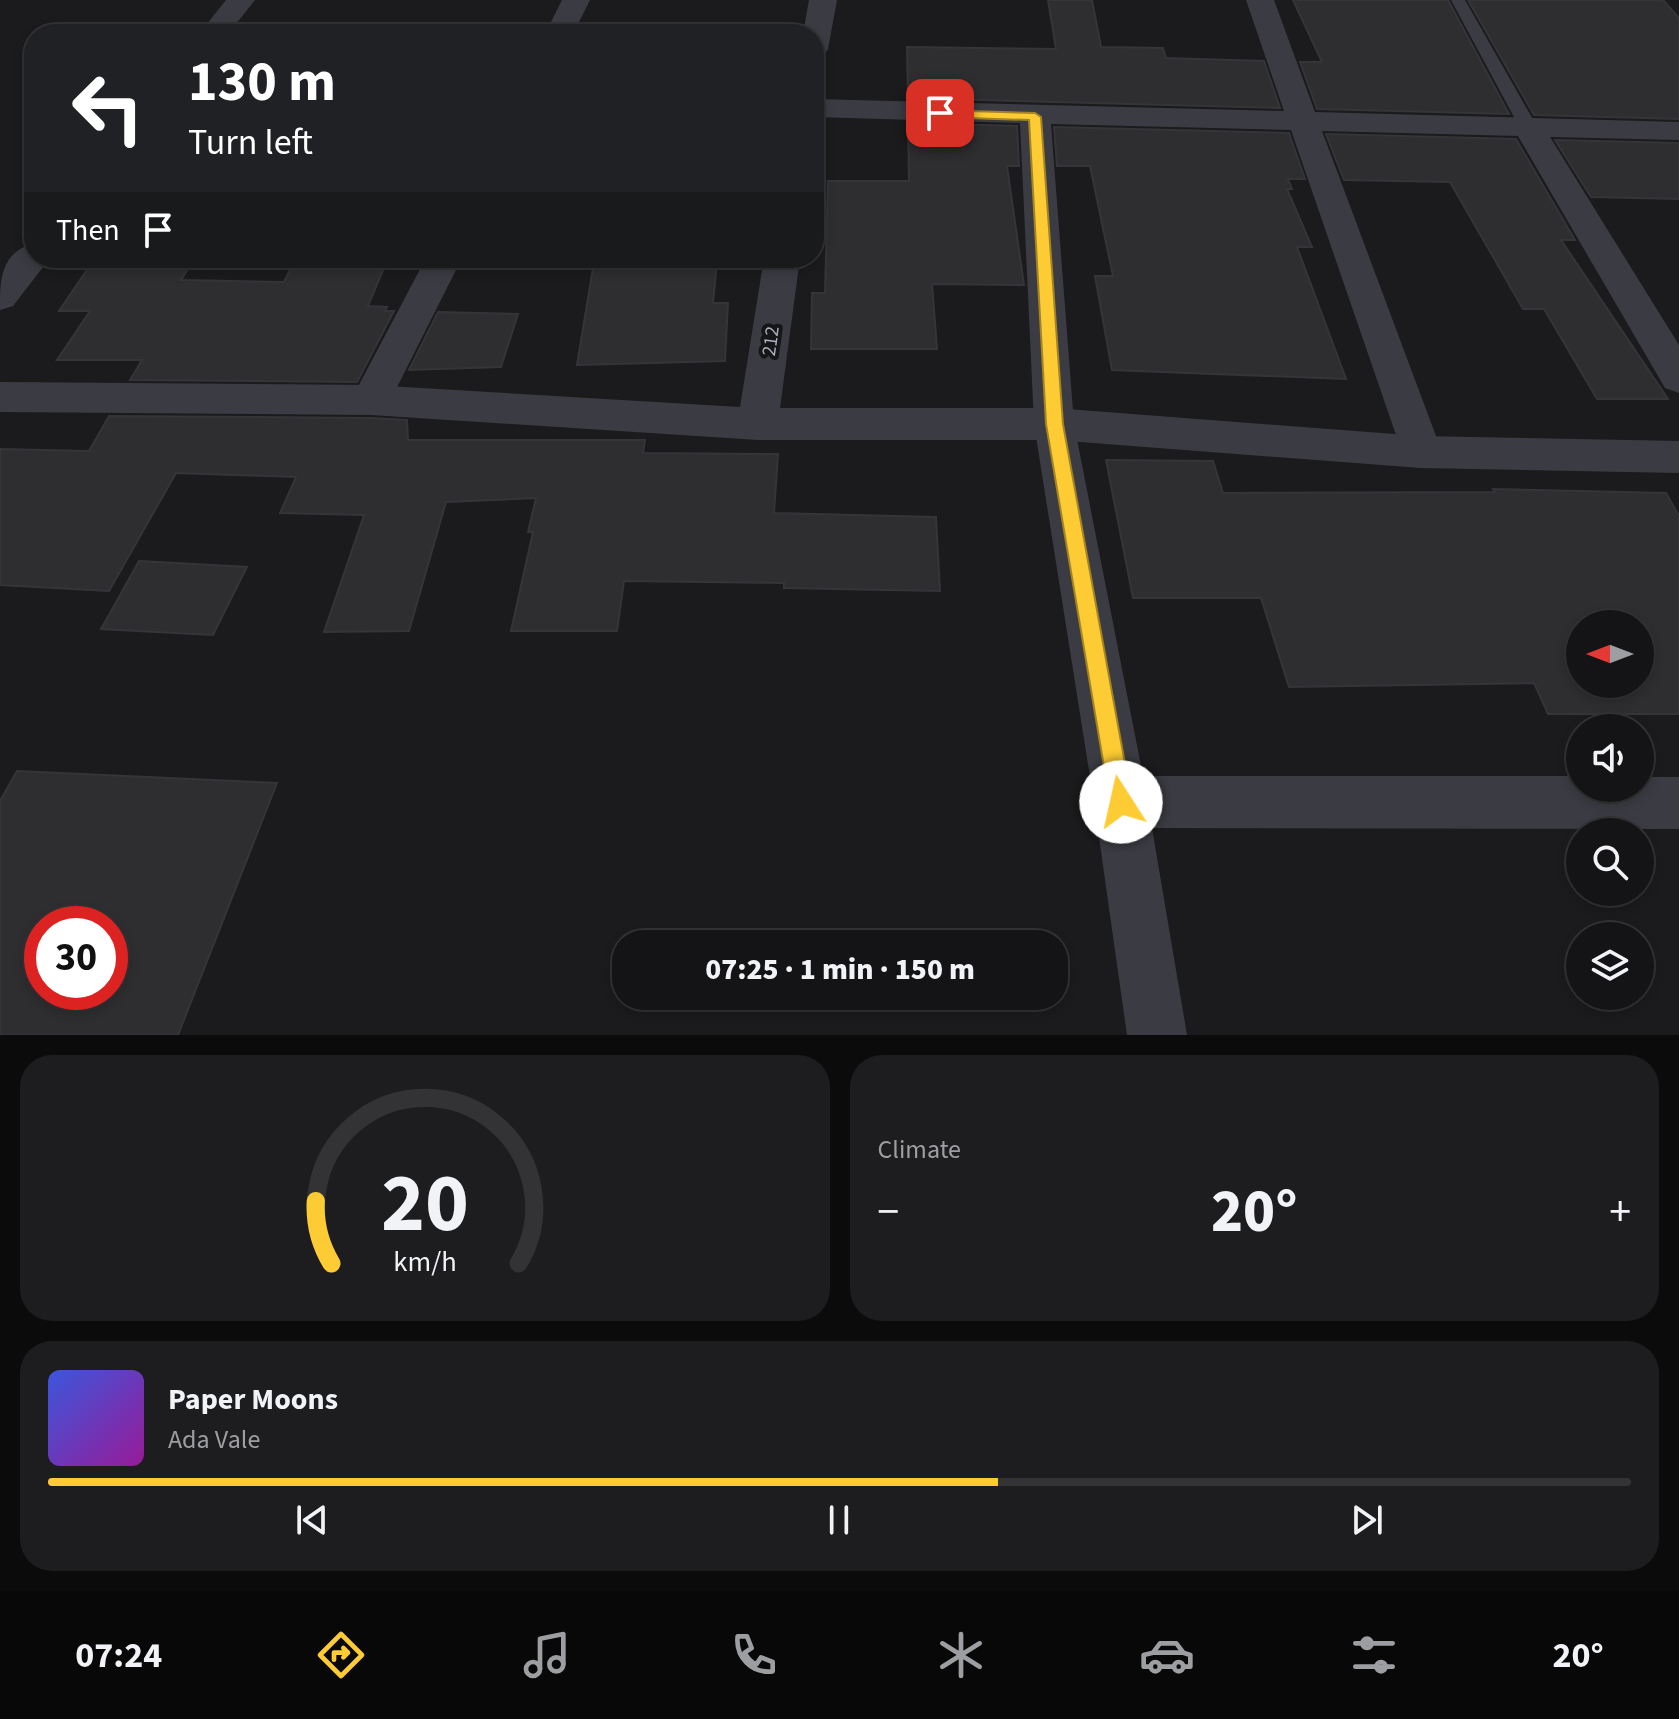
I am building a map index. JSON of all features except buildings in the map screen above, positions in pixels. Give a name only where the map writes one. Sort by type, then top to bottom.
[{"type":"street","points":[[221,24],[241,0]]},
{"type":"street","points":[[564,24],[576,0]]},
{"type":"street","points":[[819,24],[823,0]]},
{"type":"street","points":[[1260,0],[1421,452]]},
{"type":"street","points":[[824,108],[1035,117],[1679,131]]},
{"type":"street","points":[[1035,117],[1054,424],[1121,802],[1157,1035]]},
{"type":"street","points":[[1530,130],[1679,378]]},
{"type":"street","points":[[0,297],[24,246]]},
{"type":"street","points":[[371,400],[439,268]]},
{"type":"street","name":"212","points":[[758,424],[781,268]]},
{"type":"street","points":[[0,397],[371,400],[758,424],[1054,424],[1421,452],[1679,457]]},
{"type":"street","points":[[1121,802],[1679,803]]},
{"type":"lane","points":[[1458,0],[1530,130]]},
{"type":"route","points":[[940,113],[1035,117],[1054,424],[1121,802]]}]
